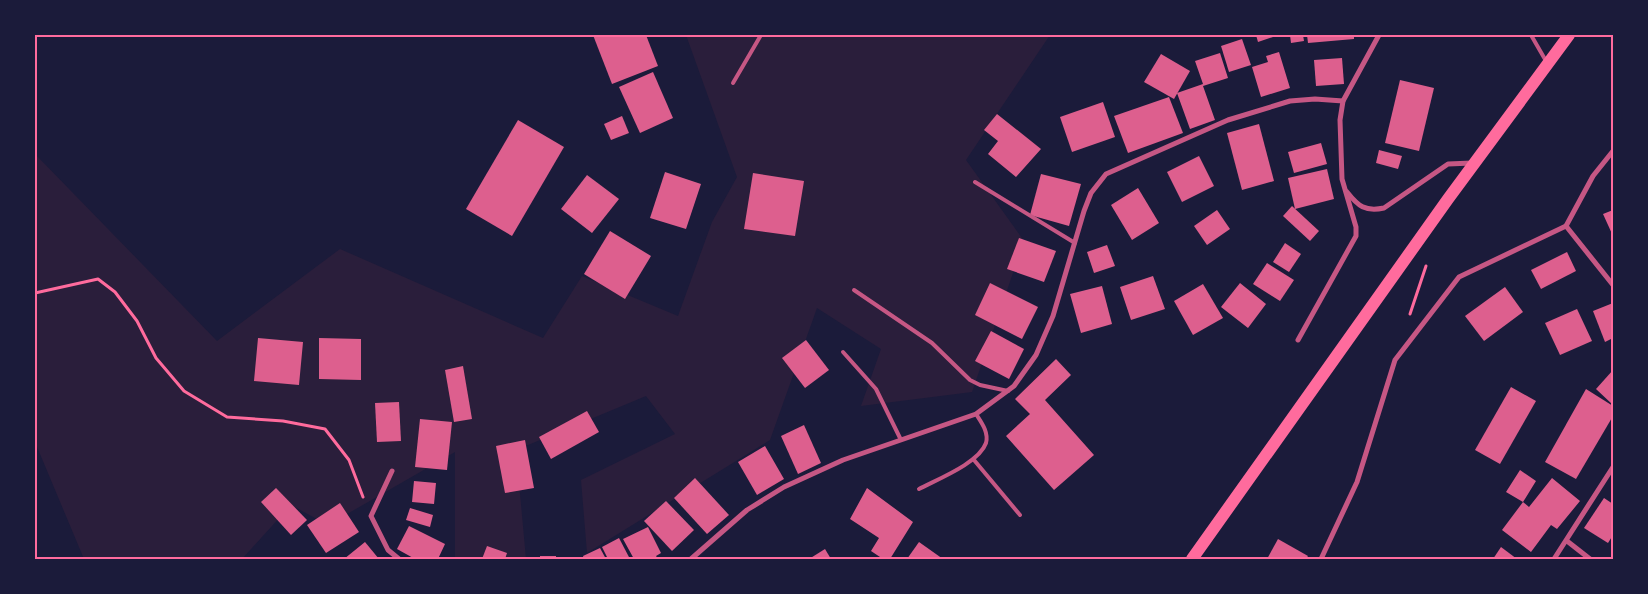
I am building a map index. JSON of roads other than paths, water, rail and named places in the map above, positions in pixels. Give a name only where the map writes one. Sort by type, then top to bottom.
[{"type":"main road","points":[[1192,559],[1473,163],[1569,35]]},
{"type":"street","points":[[1298,340],[1356,236],[1356,226],[1345,190],[1340,142],[1343,101],[1379,35]]},
{"type":"street","points":[[691,559],[747,510],[784,487],[843,460],[976,414],[1008,391],[1036,355],[1053,316],[1091,193],[1106,174],[1228,120],[1290,101],[1315,99],[1343,101]]},
{"type":"street","points":[[1321,559],[1357,482],[1394,360],[1459,277],[1566,226],[1593,176],[1613,151]]},
{"type":"street","points":[[1345,190],[1357,204],[1364,209],[1373,210],[1390,204],[1432,173],[1448,164],[1473,163]]},
{"type":"street","points":[[1566,226],[1613,285]]},
{"type":"street","points":[[1554,559],[1613,467]]},
{"type":"street","points":[[392,471],[371,516],[388,550],[399,559]]},
{"type":"street","points":[[1567,541],[1590,559]]},
{"type":"lane","points":[[733,83],[761,35]]},
{"type":"lane","points":[[1531,35],[1548,63]]},
{"type":"lane","points":[[975,182],[1075,243]]},
{"type":"lane","points":[[854,290],[932,343],[970,380],[980,385],[1008,391]]},
{"type":"lane","points":[[843,352],[876,389],[901,440]]},
{"type":"lane","points":[[919,489],[974,460],[986,442],[985,428],[976,414]]},
{"type":"lane","points":[[974,460],[1020,515]]}]
